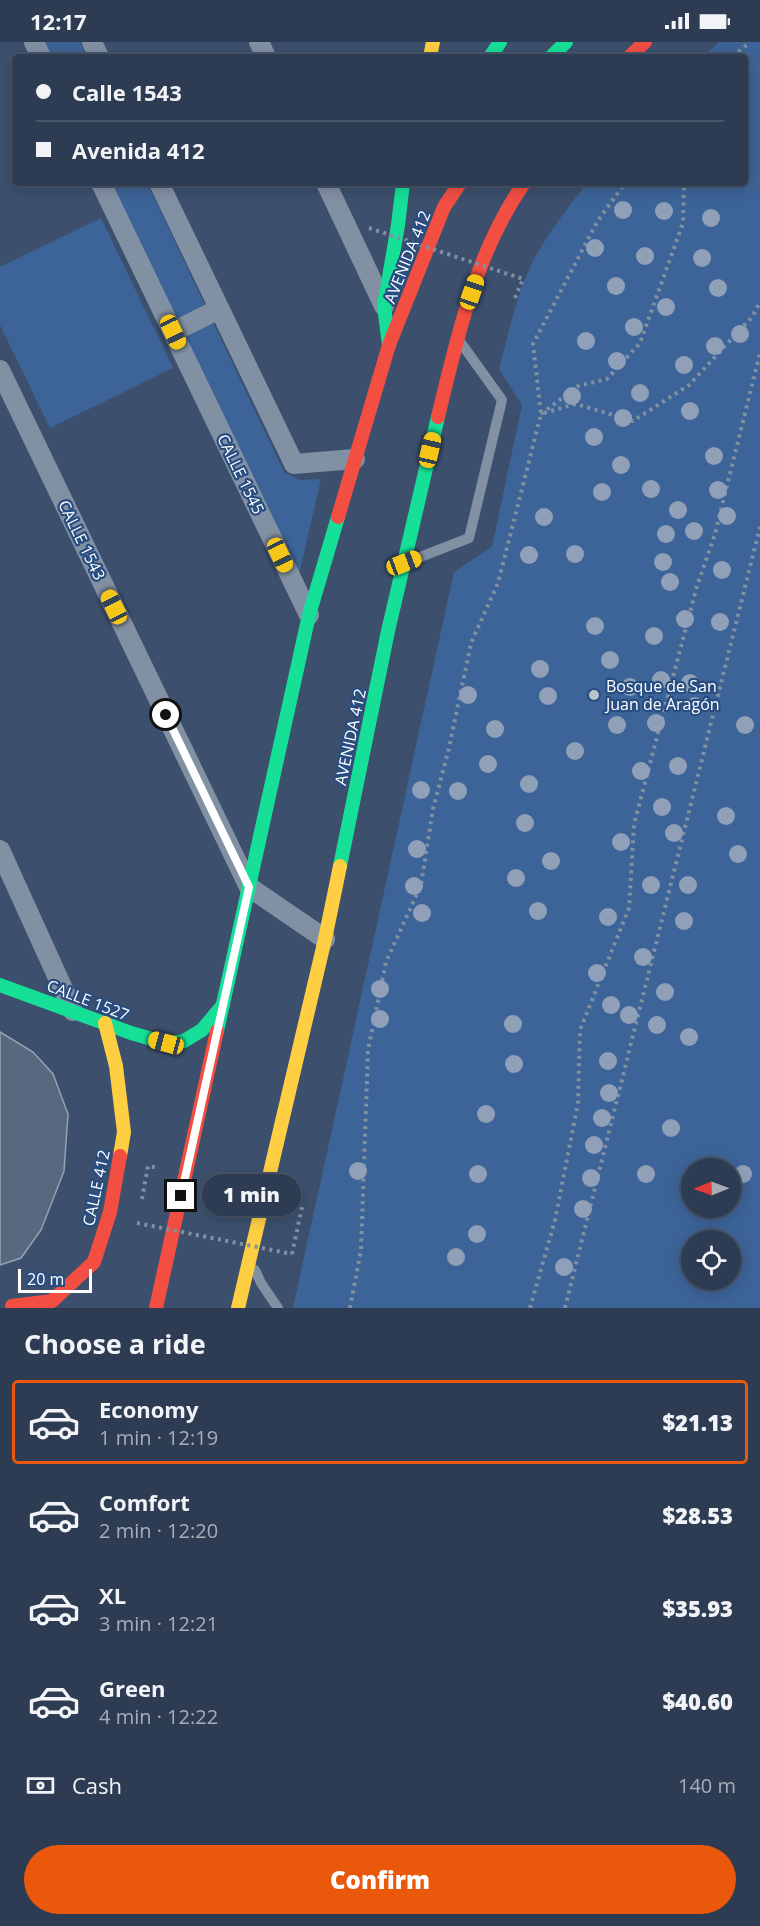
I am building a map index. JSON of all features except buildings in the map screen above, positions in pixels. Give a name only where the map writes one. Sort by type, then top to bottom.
[{"type":"main road","points":[[554,54],[566,42]]},
{"type":"main road","points":[[632,54],[645,42]]},
{"type":"main road","name":"AVENIDA 412","points":[[389,345],[384,306],[399,225],[403,186]]},
{"type":"main road","name":"AVENIDA 412","points":[[156,1308],[309,615],[389,345],[444,207],[458,186]]},
{"type":"main road","name":"AVENIDA 412","points":[[238,1308],[325,939],[404,563],[457,337],[485,256],[522,186]]},
{"type":"main road","points":[[399,225],[416,189]]},
{"type":"main road","name":"CALLE 1527","points":[[0,985],[131,1034],[166,1043],[184,1041],[202,1030],[223,1005]]},
{"type":"main road","name":"CALLE 412","points":[[10,1306],[52,1301],[94,1262],[110,1212],[124,1132],[116,1066],[105,1023]]},
{"type":"street","name":"CALLE 1545","points":[[102,186],[309,615]]},
{"type":"street","points":[[160,186],[294,465],[355,459]]},
{"type":"street","points":[[327,186],[384,306]]},
{"type":"street","points":[[173,332],[219,309]]},
{"type":"street","name":"CALLE 1543","points":[[0,370],[249,887],[325,939]]},
{"type":"street","points":[[0,850],[73,1011]]},
{"type":"lane","points":[[404,563],[470,538],[502,400],[457,337]]},
{"type":"lane","points":[[250,1257],[261,1283],[278,1308]]},
{"type":"path","points":[[736,54],[750,42]]},
{"type":"path","points":[[350,1308],[361,1250],[368,1050],[386,962],[421,885],[433,809],[449,748],[471,643],[498,583],[541,414],[533,344],[597,222],[623,186]]},
{"type":"path","points":[[541,414],[578,386],[607,379],[640,343],[683,223],[684,186]]},
{"type":"path","points":[[369,228],[523,279],[515,298]]},
{"type":"path","points":[[541,414],[576,404],[633,421],[689,385],[752,317],[760,302]]},
{"type":"path","points":[[530,1308],[555,1220],[578,1102],[580,1030],[629,908],[634,824],[698,586],[715,534],[760,353]]},
{"type":"path","points":[[565,1308],[760,527]]},
{"type":"path","points":[[141,1200],[148,1166]]},
{"type":"path","points":[[137,1223],[292,1254],[302,1207]]},
{"type":"shaded area","points":[[38,42],[80,42],[86,54],[44,54]]},
{"type":"shaded area","name":"Bosque de San Juan de Aragón","points":[[719,42],[760,42],[760,1308],[293,1308],[454,572],[492,547],[522,405],[499,369],[517,301],[538,252],[585,186],[748,186],[748,54],[705,54]]},
{"type":"shaded area","points":[[108,186],[148,186],[284,472],[300,480],[321,479],[298,579]]},
{"type":"shaded area","points":[[101,218],[173,368],[50,428],[0,325],[0,267]]},
{"type":"traffic: fast","points":[[492,54],[500,42]]},
{"type":"traffic: fast","points":[[554,54],[566,42]]},
{"type":"traffic: fast","points":[[389,345],[384,306],[403,186]]},
{"type":"traffic: fast","points":[[340,866],[388,631],[438,417]]},
{"type":"traffic: fast","points":[[217,1031],[309,615],[338,517]]},
{"type":"traffic: fast","points":[[0,985],[131,1033],[166,1043],[184,1041],[202,1030],[223,1005]]},
{"type":"traffic: slow","points":[[431,54],[433,42]]},
{"type":"traffic: slow","points":[[238,1308],[340,866]]},
{"type":"traffic: slow","points":[[105,1023],[116,1066],[124,1132],[120,1156]]},
{"type":"traffic: jam","points":[[632,54],[645,42]]},
{"type":"traffic: jam","points":[[338,517],[389,345],[444,207],[458,186]]},
{"type":"traffic: jam","points":[[438,417],[470,296],[493,237],[522,186]]},
{"type":"traffic: jam","points":[[156,1308],[217,1031]]},
{"type":"traffic: jam","points":[[12,1306],[52,1301],[94,1262],[110,1212],[120,1156]]},
{"type":"place","name":"Bosque de San Juan de Aragón","points":[[594,695]]},
{"type":"route","points":[[166,715],[249,887],[181,1196]]}]
